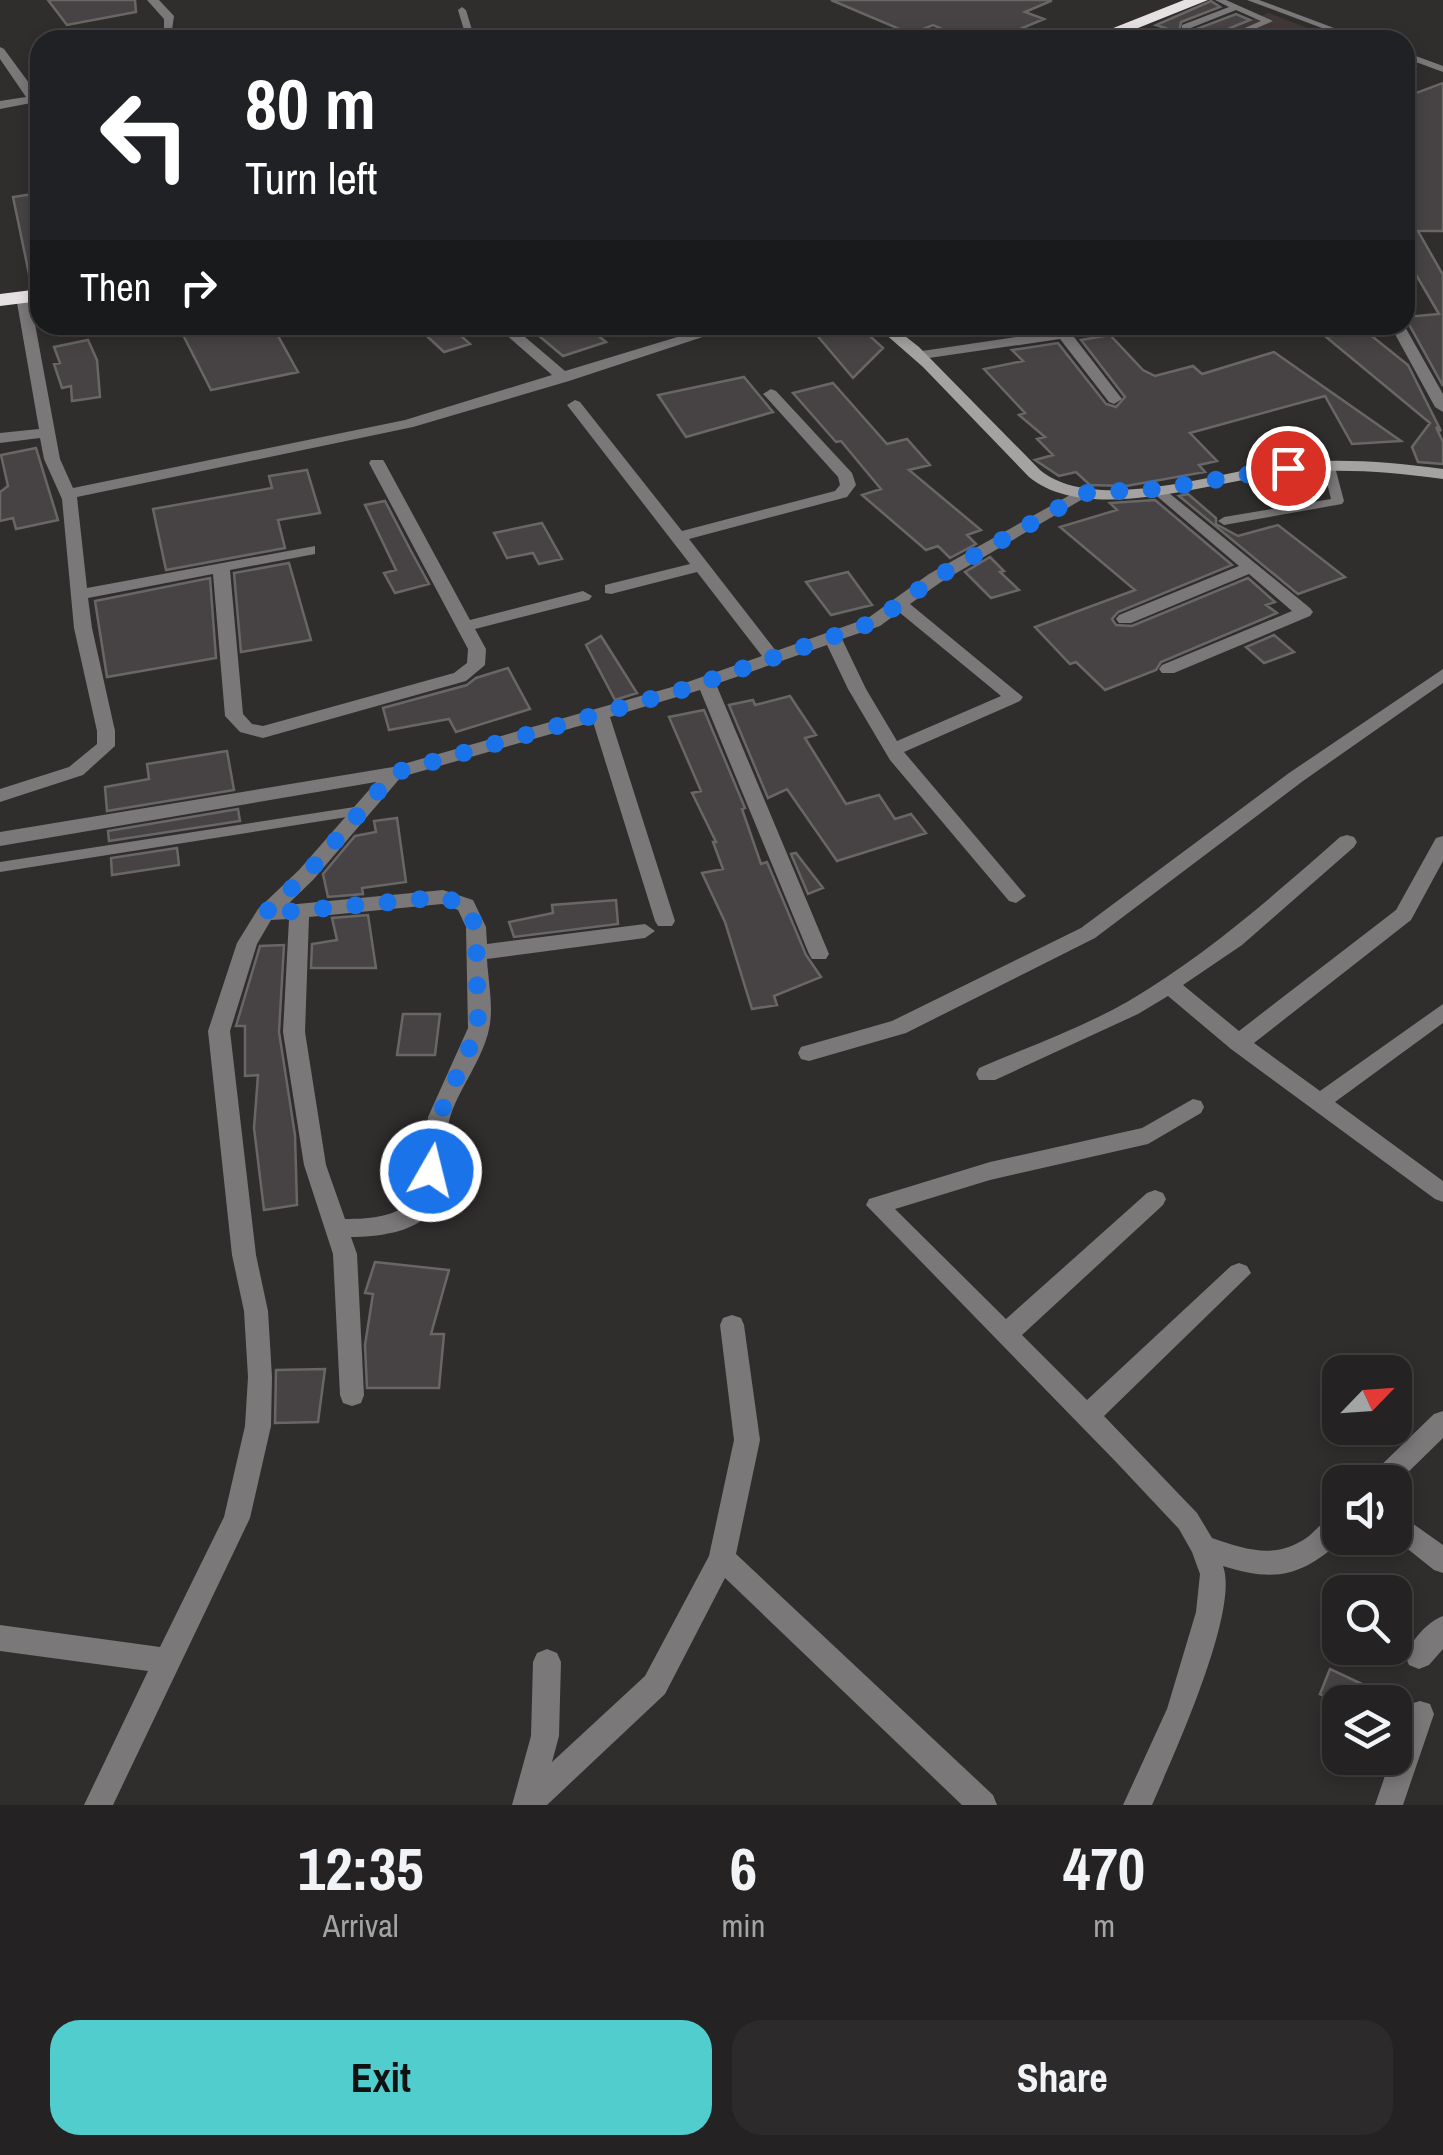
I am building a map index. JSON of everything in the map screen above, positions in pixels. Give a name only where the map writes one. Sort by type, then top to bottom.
[{"type":"highway","points":[[1125,30],[1200,0]]},
{"type":"highway","points":[[0,300],[30,296]]},
{"type":"street","points":[[154,0],[170,18],[168,28]]},
{"type":"street","points":[[0,51],[30,93]]},
{"type":"street","points":[[0,78],[17,74]]},
{"type":"street","points":[[0,105],[30,103]]},
{"type":"street","points":[[0,796],[76,771],[106,746],[68,494],[52,460],[36,335]]},
{"type":"street","points":[[514,335],[564,378]]},
{"type":"street","points":[[68,494],[408,424],[700,335]]},
{"type":"street","points":[[895,335],[922,355],[1050,485],[1085,493],[1158,489],[1288,468],[1390,466],[1443,474]]},
{"type":"street","points":[[922,355],[1057,335]]},
{"type":"street","points":[[1065,335],[1114,399]]},
{"type":"street","points":[[1403,335],[1443,406]]},
{"type":"street","points":[[678,537],[842,494],[848,486],[846,476],[770,394]]},
{"type":"street","points":[[575,405],[773,658]]},
{"type":"street","points":[[0,438],[49,432]]},
{"type":"street","points":[[221,567],[234,716],[246,728],[263,732],[460,678],[476,664],[477,649],[378,463]]},
{"type":"street","points":[[1158,489],[1304,612],[1168,670]]},
{"type":"street","points":[[0,839],[394,773],[706,682],[874,622],[935,578],[1085,493]]},
{"type":"street","points":[[81,594],[310,550]]},
{"type":"street","points":[[611,589],[701,566]]},
{"type":"street","points":[[1125,619],[1251,567]]},
{"type":"street","points":[[464,626],[583,596]]},
{"type":"street","points":[[893,750],[1014,697],[899,603]]},
{"type":"street","points":[[832,636],[856,689],[893,750],[1016,896]]},
{"type":"street","points":[[809,1053],[899,1026],[1088,933],[1296,777],[1443,675]]},
{"type":"street","points":[[706,682],[819,954]]},
{"type":"street","points":[[600,715],[665,922]]},
{"type":"street","points":[[98,1805],[236,1518],[258,1426],[256,1311],[244,1255],[219,1031],[247,944],[264,914],[306,875],[394,773]]},
{"type":"street","points":[[987,1074],[1086,1031],[1169,984],[1235,940],[1347,842]]},
{"type":"street","points":[[1240,1042],[1404,915],[1443,843]]},
{"type":"street","points":[[264,914],[443,897],[466,906],[476,927],[478,1028],[439,1117],[429,1191],[422,1208],[402,1220],[366,1228],[338,1228]]},
{"type":"street","points":[[299,912],[294,1032],[315,1165],[345,1254],[352,1395]]},
{"type":"street","points":[[476,953],[645,931]]},
{"type":"street","points":[[1169,984],[1240,1042],[1443,1193]]},
{"type":"street","points":[[1320,1102],[1443,1012]]},
{"type":"street","points":[[1137,1805],[1180,1711],[1210,1612],[1213,1574],[1203,1547],[1188,1521],[876,1205],[990,1170],[1148,1136],[1193,1107]]},
{"type":"street","points":[[1006,1334],[1156,1199]]},
{"type":"street","points":[[1087,1416],[1239,1273]]},
{"type":"street","points":[[547,1662],[545,1736],[526,1805],[655,1685],[722,1558],[747,1440],[732,1325]]},
{"type":"street","points":[[1399,1465],[1443,1422]]},
{"type":"street","points":[[1412,1536],[1443,1561]]},
{"type":"street","points":[[1203,1547],[1257,1564],[1293,1562],[1310,1554],[1322,1542]]},
{"type":"street","points":[[722,1558],[983,1805]]},
{"type":"street","points":[[1419,1656],[1443,1628]]},
{"type":"street","points":[[0,1638],[167,1662]]},
{"type":"street","points":[[1389,1805],[1420,1714]]},
{"type":"lane","points":[[1219,0],[1269,21],[1247,30]]},
{"type":"lane","points":[[1251,0],[1334,30]]},
{"type":"lane","points":[[1185,27],[1237,7]]},
{"type":"lane","points":[[462,10],[468,30]]},
{"type":"lane","points":[[1415,59],[1443,69]]},
{"type":"lane","points":[[1224,521],[1338,501],[1329,467]]},
{"type":"lane","points":[[0,867],[361,811]]},
{"type":"shaded area","points":[[1268,13],[1313,30],[1226,30]]},
{"type":"building","points":[[48,0],[135,0],[136,12],[67,25]]},
{"type":"building","points":[[831,0],[1051,0],[1025,12],[1044,19],[1017,30],[945,30],[933,25],[921,30],[902,30]]},
{"type":"building","points":[[1211,1],[1220,7],[1181,22],[1179,30],[1156,25]]},
{"type":"building","points":[[1236,14],[1250,20],[1226,30],[1194,30]]},
{"type":"building","points":[[1443,83],[1443,231],[1418,231],[1443,275],[1443,386],[1415,335],[1415,316],[1439,314],[1415,273],[1415,93]]},
{"type":"building","points":[[30,194],[30,274],[29,274],[13,197]]},
{"type":"building","points":[[183,335],[278,335],[298,372],[211,390]]},
{"type":"building","points":[[426,335],[460,335],[470,344],[444,352]]},
{"type":"building","points":[[538,335],[597,335],[606,342],[563,356]]},
{"type":"building","points":[[817,335],[869,335],[883,348],[853,378]]},
{"type":"building","points":[[1110,335],[1143,370],[1155,376],[1193,366],[1202,374],[1274,352],[1401,441],[1352,444],[1325,396],[1190,433],[1217,461],[1199,465],[1205,472],[1126,486],[1090,485],[1076,472],[1059,476],[1035,460],[1053,455],[1037,439],[1045,437],[1019,415],[1025,413],[984,369],[1023,361],[1012,350],[1058,343],[1106,404],[1116,407],[1125,397],[1081,340]]},
{"type":"building","points":[[1370,335],[1408,365],[1441,431],[1436,427],[1443,442],[1443,464],[1418,462],[1412,447],[1430,423],[1326,337]]},
{"type":"building","points":[[88,340],[97,360],[100,397],[72,401],[71,386],[62,388],[54,364],[60,363],[54,347]]},
{"type":"building","points":[[744,377],[773,412],[686,437],[658,395]]},
{"type":"building","points":[[833,383],[887,444],[907,439],[930,465],[909,470],[981,530],[967,535],[976,544],[950,558],[938,546],[926,550],[862,495],[881,489],[793,393]]},
{"type":"building","points":[[36,448],[58,520],[16,529],[13,518],[0,521],[0,492],[8,486],[1,455]]},
{"type":"building","points":[[307,470],[320,513],[278,520],[285,548],[166,570],[153,509],[272,488],[269,476]]},
{"type":"building","points":[[1188,494],[1216,518],[1216,524],[1238,536],[1278,525],[1345,577],[1298,594],[1179,496]]},
{"type":"building","points":[[1155,500],[1232,565],[1118,612],[1112,619],[1116,625],[1132,626],[1248,578],[1275,602],[1266,605],[1277,613],[1105,690],[1076,662],[1070,664],[1035,627],[1135,590],[1060,527],[1117,510],[1110,503]]},
{"type":"building","points":[[385,501],[429,584],[395,593],[384,573],[396,570],[365,505]]},
{"type":"building","points":[[542,523],[562,559],[539,564],[533,553],[507,558],[494,533]]},
{"type":"building","points":[[990,557],[1019,590],[991,598],[965,572]]},
{"type":"building","points":[[289,563],[311,640],[241,652],[234,573]]},
{"type":"building","points":[[848,572],[872,605],[831,615],[806,582]]},
{"type":"building","points":[[210,578],[216,658],[107,677],[95,601]]},
{"type":"building","points":[[1274,635],[1294,652],[1264,663],[1246,647]]},
{"type":"building","points":[[601,636],[637,693],[615,700],[586,645]]},
{"type":"building","points":[[508,668],[530,709],[456,732],[449,719],[389,730],[383,708],[467,685],[476,678]]},
{"type":"building","points":[[790,696],[816,735],[805,738],[846,804],[879,795],[895,819],[911,814],[926,833],[837,861],[787,789],[768,798],[729,705],[753,700],[755,705]]},
{"type":"building","points":[[704,710],[745,808],[742,809],[761,864],[767,862],[806,955],[821,977],[774,996],[777,1005],[752,1009],[725,922],[702,873],[723,869],[716,842],[692,793],[701,791],[669,717]]},
{"type":"building","points":[[227,751],[234,790],[107,811],[105,787],[149,779],[147,764]]},
{"type":"building","points":[[238,809],[240,821],[109,841],[108,831]]},
{"type":"building","points":[[397,818],[406,882],[362,888],[363,894],[328,897],[323,874],[355,836],[376,832],[374,821]]},
{"type":"building","points":[[177,848],[179,865],[112,875],[111,858]]},
{"type":"building","points":[[796,853],[823,888],[808,894],[791,854]]},
{"type":"building","points":[[616,900],[618,924],[514,937],[509,922],[553,913],[552,905]]},
{"type":"building","points":[[368,915],[376,968],[311,968],[312,944],[337,940],[332,918]]},
{"type":"building","points":[[284,945],[279,1032],[295,1135],[297,1205],[264,1210],[254,1128],[258,1075],[245,1076],[245,1026],[236,1026],[260,946]]},
{"type":"building","points":[[403,1014],[440,1014],[435,1055],[397,1055]]},
{"type":"building","points":[[375,1262],[449,1270],[431,1334],[444,1334],[439,1388],[367,1388],[365,1345],[373,1294],[365,1293]]},
{"type":"building","points":[[325,1369],[318,1422],[275,1423],[276,1370]]},
{"type":"building","points":[[1330,1669],[1364,1685],[1324,1685]]},
{"type":"route","points":[[431,1171],[439,1117],[478,1028],[476,927],[466,906],[443,897],[264,914],[306,875],[394,773],[685,689],[874,622],[935,578],[1085,493],[1158,489],[1288,468]]}]
